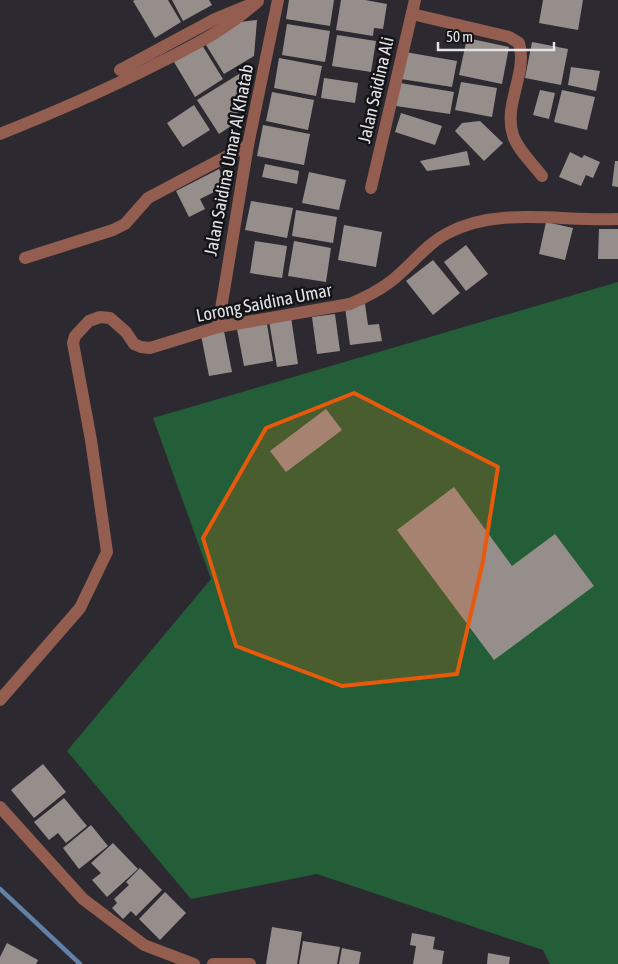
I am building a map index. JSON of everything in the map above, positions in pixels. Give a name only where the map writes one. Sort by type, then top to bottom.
[{"type":"street","points":[[120,70],[215,19],[259,0]]},
{"type":"street","points":[[0,134],[187,49],[233,22],[259,0]]},
{"type":"street","name":"Jalan Saidina Umar Al Khatab","points":[[218,327],[248,146],[278,0]]},
{"type":"street","name":"Jalan Saidina Ali","points":[[371,188],[415,0]]},
{"type":"street","points":[[412,14],[509,37],[519,43],[523,56],[510,118],[513,136],[542,176]]},
{"type":"street","points":[[25,258],[125,224],[148,198],[248,146]]},
{"type":"street","name":"Lorong Saidina Umar","points":[[0,700],[80,608],[107,552],[91,440],[73,343],[79,330],[89,321],[100,317],[110,318],[126,332],[134,344],[150,348],[218,327],[350,304],[370,295],[390,282],[447,233],[470,224],[532,218],[618,219]]},
{"type":"street","points":[[0,806],[83,899],[144,945],[194,964]]},
{"type":"street","points":[[213,964],[242,962],[250,964]]},
{"type":"highlighted area","points":[[354,393],[498,467],[483,561],[457,674],[342,686],[236,646],[203,538],[266,428]]},
{"type":"green space","points":[[618,282],[618,964],[550,964],[543,950],[317,874],[191,899],[67,751],[211,579],[153,418]]},
{"type":"building","points":[[168,0],[181,22],[155,38],[133,1]]},
{"type":"building","points":[[172,0],[209,0],[212,5],[183,21]]},
{"type":"building","points":[[289,0],[334,0],[330,26],[286,19]]},
{"type":"building","points":[[341,0],[365,0],[387,4],[383,29],[374,28],[373,36],[336,30]]},
{"type":"building","points":[[543,0],[583,0],[578,30],[539,23]]},
{"type":"building","points":[[257,20],[254,56],[224,74],[206,45],[240,22]]},
{"type":"building","points":[[287,24],[330,31],[325,62],[282,55]]},
{"type":"building","points":[[337,35],[376,41],[371,72],[332,66]]},
{"type":"building","points":[[467,38],[509,47],[502,84],[459,75]]},
{"type":"building","points":[[532,42],[568,49],[561,85],[525,78]]},
{"type":"building","points":[[202,45],[223,79],[195,97],[174,62]]},
{"type":"building","points":[[405,52],[457,61],[452,87],[401,79]]},
{"type":"building","points":[[279,58],[322,66],[316,96],[274,88]]},
{"type":"building","points":[[571,67],[600,71],[596,91],[568,85]]},
{"type":"building","points":[[239,74],[251,92],[237,101],[243,110],[230,118],[234,124],[219,134],[197,100]]},
{"type":"building","points":[[324,78],[358,83],[355,103],[321,98]]},
{"type":"building","points":[[461,82],[497,88],[492,117],[455,110]]},
{"type":"building","points":[[400,83],[454,92],[450,114],[396,106]]},
{"type":"building","points":[[540,90],[555,93],[549,119],[533,115]]},
{"type":"building","points":[[562,90],[595,97],[587,130],[554,122]]},
{"type":"building","points":[[272,92],[314,100],[308,130],[266,121]]},
{"type":"building","points":[[194,105],[210,130],[183,147],[167,123]]},
{"type":"building","points":[[401,113],[442,126],[435,145],[395,132]]},
{"type":"building","points":[[480,121],[503,143],[484,161],[455,131],[462,123]]},
{"type":"building","points":[[263,125],[310,134],[304,165],[257,156]]},
{"type":"building","points":[[467,151],[470,165],[427,171],[420,161]]},
{"type":"building","points":[[570,152],[582,158],[584,155],[600,162],[593,178],[586,175],[581,186],[559,177]]},
{"type":"building","points":[[615,161],[618,161],[618,187],[612,186]]},
{"type":"building","points":[[265,164],[299,171],[297,184],[262,177]]},
{"type":"building","points":[[219,169],[228,185],[200,199],[205,209],[189,217],[176,191]]},
{"type":"building","points":[[309,172],[346,180],[339,210],[302,203]]},
{"type":"building","points":[[251,201],[293,208],[287,238],[245,230]]},
{"type":"building","points":[[296,210],[337,217],[333,243],[292,236]]},
{"type":"building","points":[[546,222],[573,228],[565,260],[539,254]]},
{"type":"building","points":[[344,225],[382,232],[376,267],[338,260]]},
{"type":"building","points":[[599,229],[618,229],[618,259],[598,259]]},
{"type":"building","points":[[255,241],[287,246],[282,278],[250,273]]},
{"type":"building","points":[[294,241],[331,248],[326,282],[288,276]]},
{"type":"building","points":[[466,245],[488,274],[466,291],[444,262]]},
{"type":"building","points":[[433,260],[460,293],[433,315],[406,281]]},
{"type":"building","points":[[365,304],[368,325],[379,324],[382,341],[350,345],[345,307]]},
{"type":"building","points":[[335,314],[340,351],[317,354],[312,317]]},
{"type":"building","points":[[291,317],[298,364],[277,367],[269,321]]},
{"type":"building","points":[[267,324],[273,361],[244,366],[237,329]]},
{"type":"building","points":[[224,331],[232,372],[209,376],[201,335]]},
{"type":"building","points":[[326,409],[342,430],[286,472],[270,451]]},
{"type":"building","points":[[454,487],[512,566],[555,534],[594,586],[494,660],[397,530]]},
{"type":"building","points":[[43,764],[66,792],[34,818],[11,790]]},
{"type":"building","points":[[64,798],[87,826],[66,843],[58,833],[49,840],[34,822]]},
{"type":"building","points":[[91,825],[108,846],[79,869],[63,848]]},
{"type":"building","points":[[113,843],[138,869],[107,897],[92,880],[101,873],[91,863]]},
{"type":"building","points":[[140,868],[162,890],[136,916],[131,911],[123,919],[112,908],[117,903],[114,899],[129,885],[126,882]]},
{"type":"building","points":[[165,892],[186,913],[160,940],[139,919]]},
{"type":"building","points":[[272,927],[302,932],[297,964],[266,964]]},
{"type":"building","points":[[412,933],[435,937],[433,949],[444,951],[442,964],[413,964],[416,946],[410,945]]},
{"type":"building","points":[[303,941],[340,947],[337,964],[299,964]]},
{"type":"building","points":[[7,943],[38,960],[36,964],[0,964],[0,957]]},
{"type":"building","points":[[342,948],[361,952],[359,964],[339,964]]},
{"type":"building","points":[[488,953],[510,957],[509,964],[487,964]]},
{"type":"waterway","points":[[0,889],[80,964]]}]
